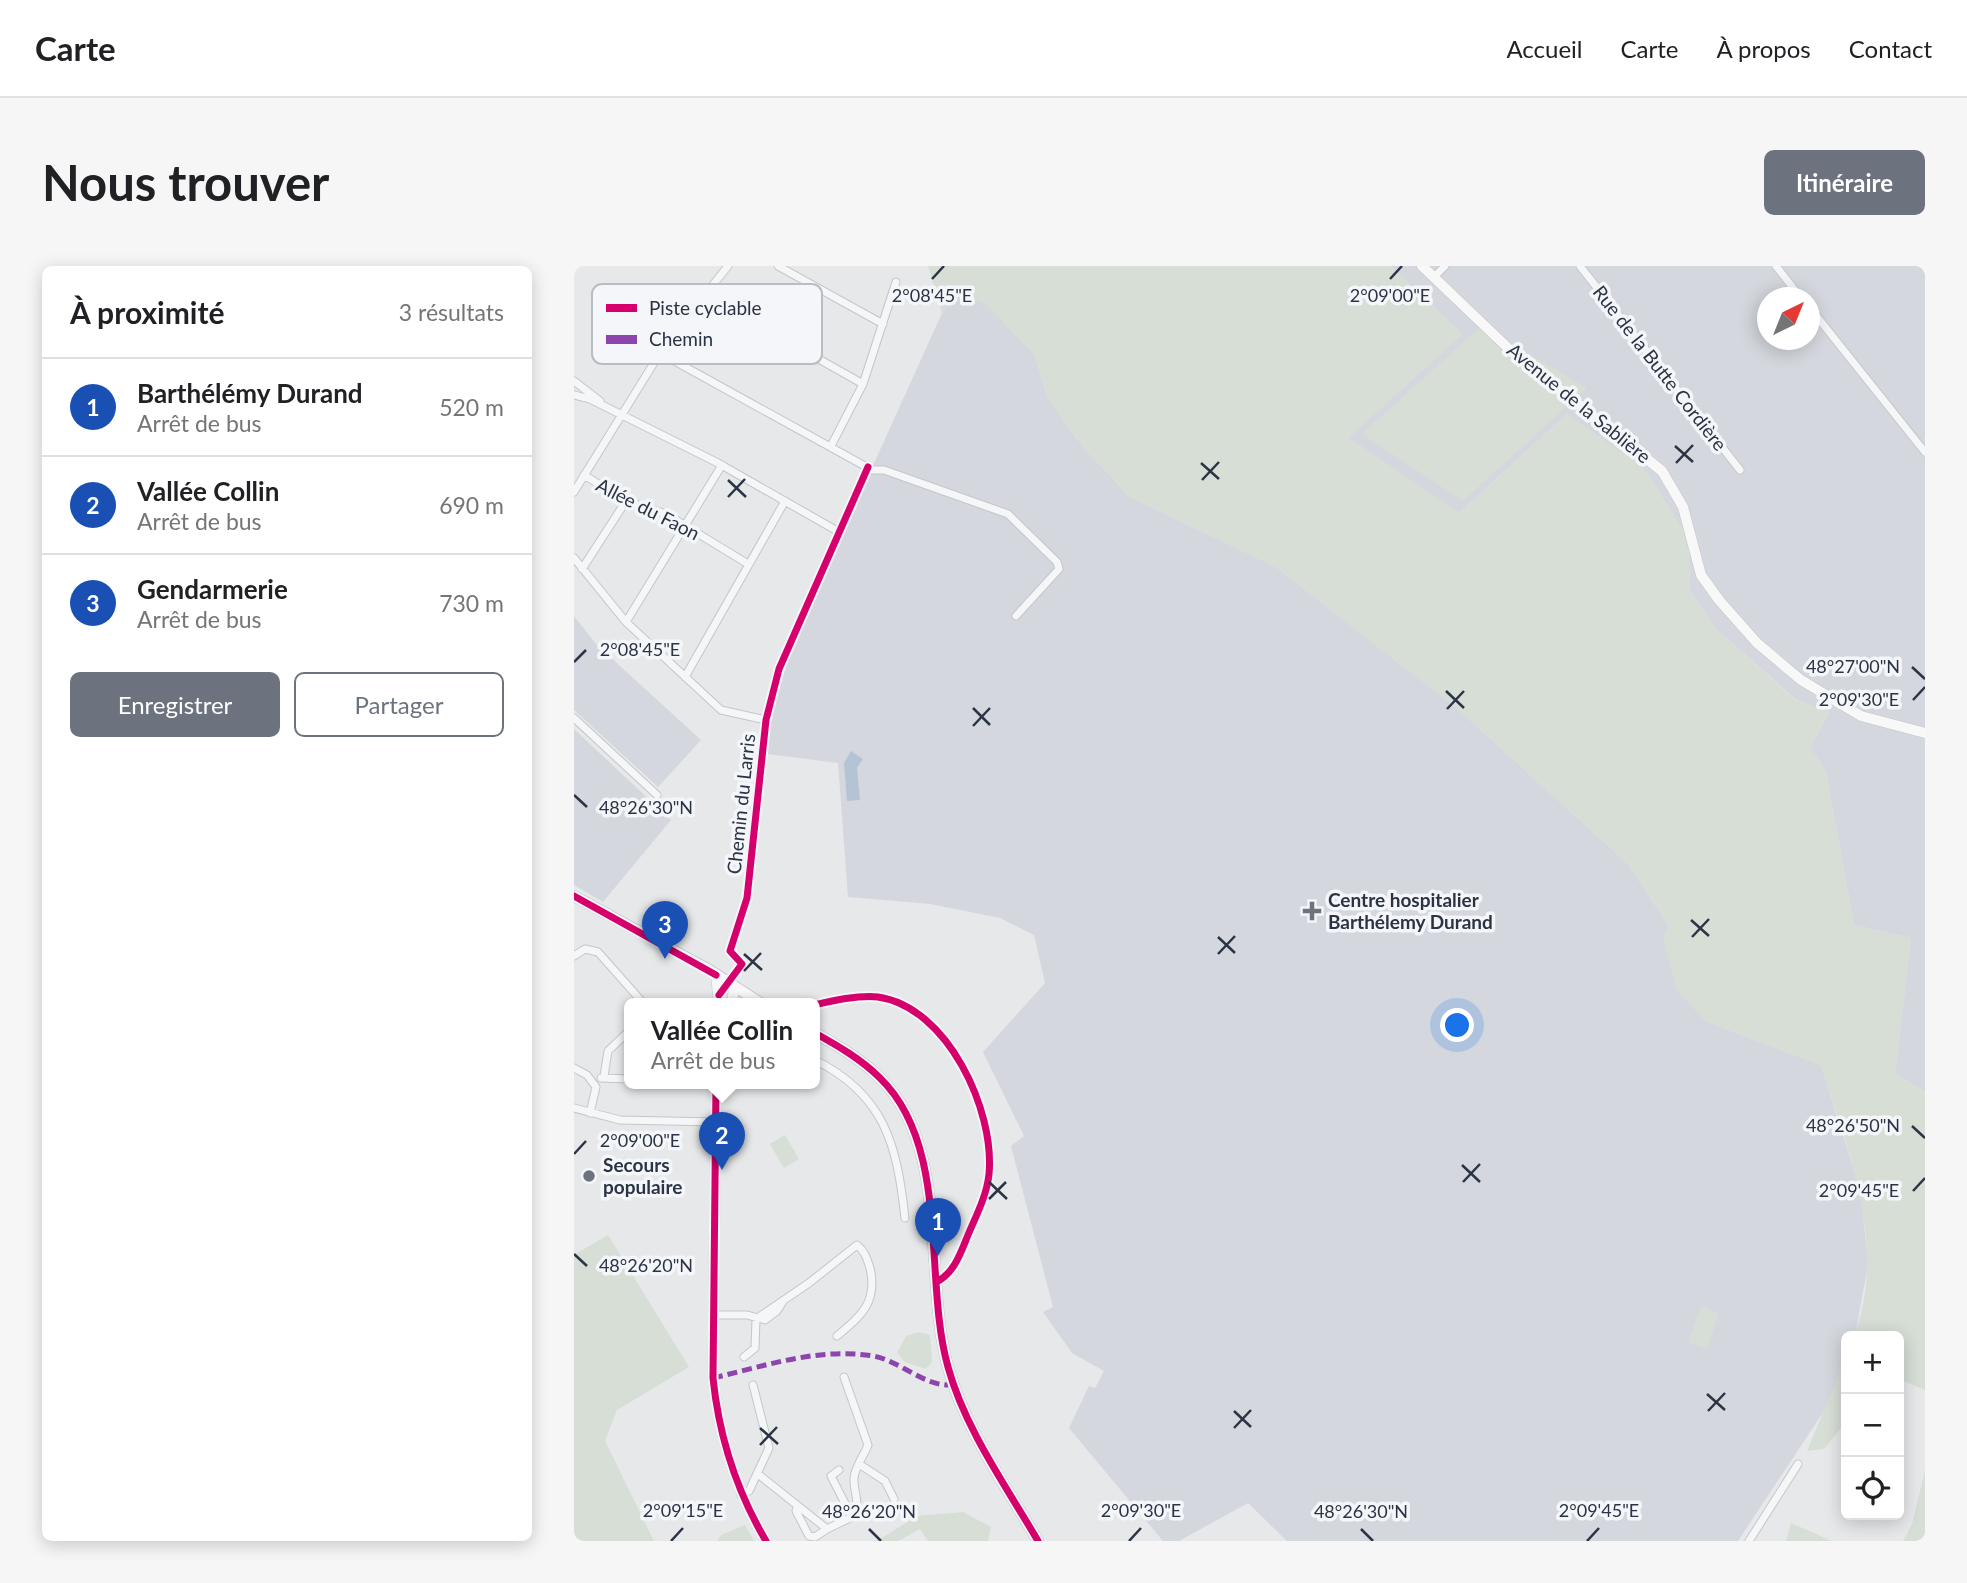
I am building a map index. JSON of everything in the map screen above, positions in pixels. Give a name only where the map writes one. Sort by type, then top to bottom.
[{"type":"main road","name":"Avenue de la Sablière","points":[[1422,266],[1510,350],[1662,471],[1682,507],[1702,575],[1719,600],[1757,643],[1801,680],[1843,707],[1881,724],[1925,733]]},
{"type":"main road","points":[[574,896],[716,975],[751,998]]},
{"type":"main road","points":[[716,975],[719,998]]},
{"type":"main road","points":[[720,998],[731,985]]},
{"type":"main road","points":[[731,985],[732,998]]},
{"type":"main road","points":[[820,1036],[866,1065],[887,1085],[904,1109],[914,1131],[925,1174],[943,1344],[960,1401],[1038,1541]]},
{"type":"main road","points":[[716,1089],[716,1403],[732,1471],[741,1495],[766,1541]]},
{"type":"street","points":[[714,284],[728,266]]},
{"type":"street","points":[[778,266],[811,284]]},
{"type":"street","points":[[1434,277],[1446,266]]},
{"type":"street","name":"Rue de la Butte Cordière","points":[[1580,266],[1740,470]]},
{"type":"street","points":[[1776,266],[1792,287]]},
{"type":"street","points":[[831,446],[863,384],[896,282]]},
{"type":"street","points":[[822,290],[883,324]]},
{"type":"street","points":[[1820,321],[1925,452]]},
{"type":"street","points":[[822,361],[863,384]]},
{"type":"street","points":[[574,492],[654,364]]},
{"type":"street","points":[[680,364],[868,467],[884,470],[1015,518],[1057,562],[1059,569],[1016,616]]},
{"type":"street","points":[[574,381],[611,410]]},
{"type":"street","points":[[574,395],[590,398],[722,465],[839,532]]},
{"type":"street","points":[[626,622],[722,465]]},
{"type":"street","name":"Chemin du Larris","points":[[731,985],[742,964],[730,951],[747,898],[766,720],[781,663],[868,467]]},
{"type":"street","name":"Allée du Faon","points":[[584,475],[626,501],[666,514],[748,564]]},
{"type":"street","points":[[582,569],[626,501]]},
{"type":"street","points":[[685,677],[785,501]]},
{"type":"street","points":[[574,558],[626,622],[721,710],[766,720]]},
{"type":"street","points":[[574,718],[657,795]]},
{"type":"street","points":[[574,956],[585,949],[598,952],[639,998]]},
{"type":"street","points":[[820,1004],[859,997],[880,998],[914,1013],[946,1042],[978,1097],[988,1146],[989,1176],[955,1264],[944,1278],[936,1282]]},
{"type":"street","points":[[604,1076],[608,1051],[624,1036]]},
{"type":"street","points":[[820,1063],[847,1079],[862,1093],[887,1129],[899,1169],[905,1218]]},
{"type":"street","points":[[574,1068],[594,1081],[596,1087],[590,1113]]},
{"type":"street","points":[[594,1081],[604,1076],[624,1078]]},
{"type":"street","points":[[574,1108],[620,1120],[716,1122]]},
{"type":"street","points":[[714,1315],[747,1315],[765,1320],[778,1311],[782,1302],[857,1245],[865,1253],[872,1276],[871,1302],[865,1312],[837,1336]]},
{"type":"street","points":[[744,1357],[755,1348],[756,1318]]},
{"type":"street","points":[[797,1507],[796,1511],[809,1536],[815,1537],[852,1517],[858,1502],[854,1479],[867,1444],[866,1433],[844,1377]]},
{"type":"street","points":[[741,1495],[749,1491],[769,1448],[753,1385]]},
{"type":"street","points":[[859,1464],[885,1481],[894,1499]]},
{"type":"street","points":[[1749,1541],[1798,1464]]},
{"type":"street","points":[[839,1470],[831,1476],[852,1517]]},
{"type":"street","points":[[758,1474],[827,1529]]},
{"type":"shaded area","points":[[928,266],[1391,266],[1463,334],[1348,438],[1459,513],[1567,414],[1643,467],[1688,536],[1690,591],[1716,629],[1794,699],[1829,711],[1810,748],[1826,772],[1854,925],[1911,938],[1895,1073],[1925,1092],[1925,1390],[1904,1381],[1904,1331],[1855,1331],[1863,1302],[1867,1268],[1866,1233],[1852,1165],[1821,1065],[1705,1021],[1677,990],[1663,940],[1668,925],[1627,863],[1459,710],[1276,567],[1130,497],[1083,447],[1048,399],[1034,353],[984,303],[956,293],[942,313]]},
{"type":"shaded area","points":[[1391,266],[1925,266],[1925,1092],[1895,1073],[1911,938],[1854,925],[1826,772],[1810,748],[1829,712],[1795,699],[1716,629],[1690,591],[1688,536],[1567,414],[1459,513],[1348,438],[1462,334]]},
{"type":"shaded area","name":"Centre hospitalier Barthélemy Durand","points":[[956,293],[985,303],[1034,353],[1048,399],[1083,447],[1130,497],[1276,567],[1459,710],[1627,863],[1668,925],[1705,1021],[1821,1065],[1861,1193],[1868,1265],[1856,1331],[1841,1331],[1841,1370],[1828,1405],[1738,1541],[1287,1541],[1248,1503],[1179,1541],[1163,1541],[1069,1428],[1089,1386],[1095,1388],[1104,1371],[1072,1353],[1043,1312],[1053,1307],[1011,1146],[1024,1136],[983,1052],[1045,983],[1034,935],[1000,918],[930,904],[848,897],[838,763],[767,754],[771,717],[795,638],[942,313]]},
{"type":"shaded area","points":[[1481,326],[1587,388],[1463,501],[1362,434]]},
{"type":"shaded area","points":[[574,616],[596,644],[701,740],[658,787],[574,710]]},
{"type":"shaded area","points":[[574,729],[671,820],[603,902],[574,885]]},
{"type":"shaded area","points":[[785,1135],[799,1159],[784,1168],[770,1144]]},
{"type":"shaded area","points":[[608,1235],[689,1367],[617,1410],[605,1441],[654,1541],[574,1541],[574,1255]]},
{"type":"shaded area","points":[[1701,1306],[1719,1313],[1707,1349],[1688,1342]]},
{"type":"shaded area","points":[[918,1332],[930,1335],[932,1362],[926,1369],[905,1362],[897,1353],[906,1336]]},
{"type":"shaded area","points":[[1841,1369],[1841,1428],[1824,1449],[1807,1451]]},
{"type":"shaded area","points":[[1925,1470],[1925,1541],[1903,1541],[1912,1524]]},
{"type":"shaded area","points":[[963,1512],[991,1527],[988,1541],[928,1541],[920,1529],[898,1541],[877,1541],[917,1516]]},
{"type":"shaded area","points":[[1791,1523],[1832,1541],[1786,1541]]},
{"type":"shaded area","points":[[745,1525],[754,1541],[717,1541],[721,1535]]},
{"type":"water","points":[[851,751],[863,759],[857,768],[860,800],[847,801],[844,763]]},
{"type":"marked path","points":[[713,1378],[792,1359],[853,1354],[882,1358],[929,1381],[948,1385]]},
{"type":"cycle path","points":[[719,995],[742,964],[730,951],[747,898],[766,720],[779,669],[868,467]]},
{"type":"cycle path","points":[[574,896],[716,975]]},
{"type":"cycle path","points":[[820,1004],[846,998],[878,997],[903,1005],[926,1020],[945,1041],[962,1066],[975,1093],[989,1149],[988,1182],[956,1262],[948,1274],[936,1282]]},
{"type":"cycle path","points":[[820,1036],[857,1059],[880,1078],[902,1107],[917,1140],[926,1177],[941,1332],[948,1367],[955,1390],[976,1435],[1038,1541]]},
{"type":"cycle path","points":[[716,1089],[713,1378],[730,1462],[755,1522],[766,1541]]},
{"type":"place","name":"Centre hospitalier Barthélemy Durand","points":[[1312,911]]},
{"type":"place","name":"Gendarmerie","points":[[665,959]]},
{"type":"place","name":"Vallée Collin","points":[[722,1170]]},
{"type":"place","name":"Secours populaire","points":[[589,1176]]},
{"type":"place","name":"Barthélémy Durand","points":[[938,1256]]}]
